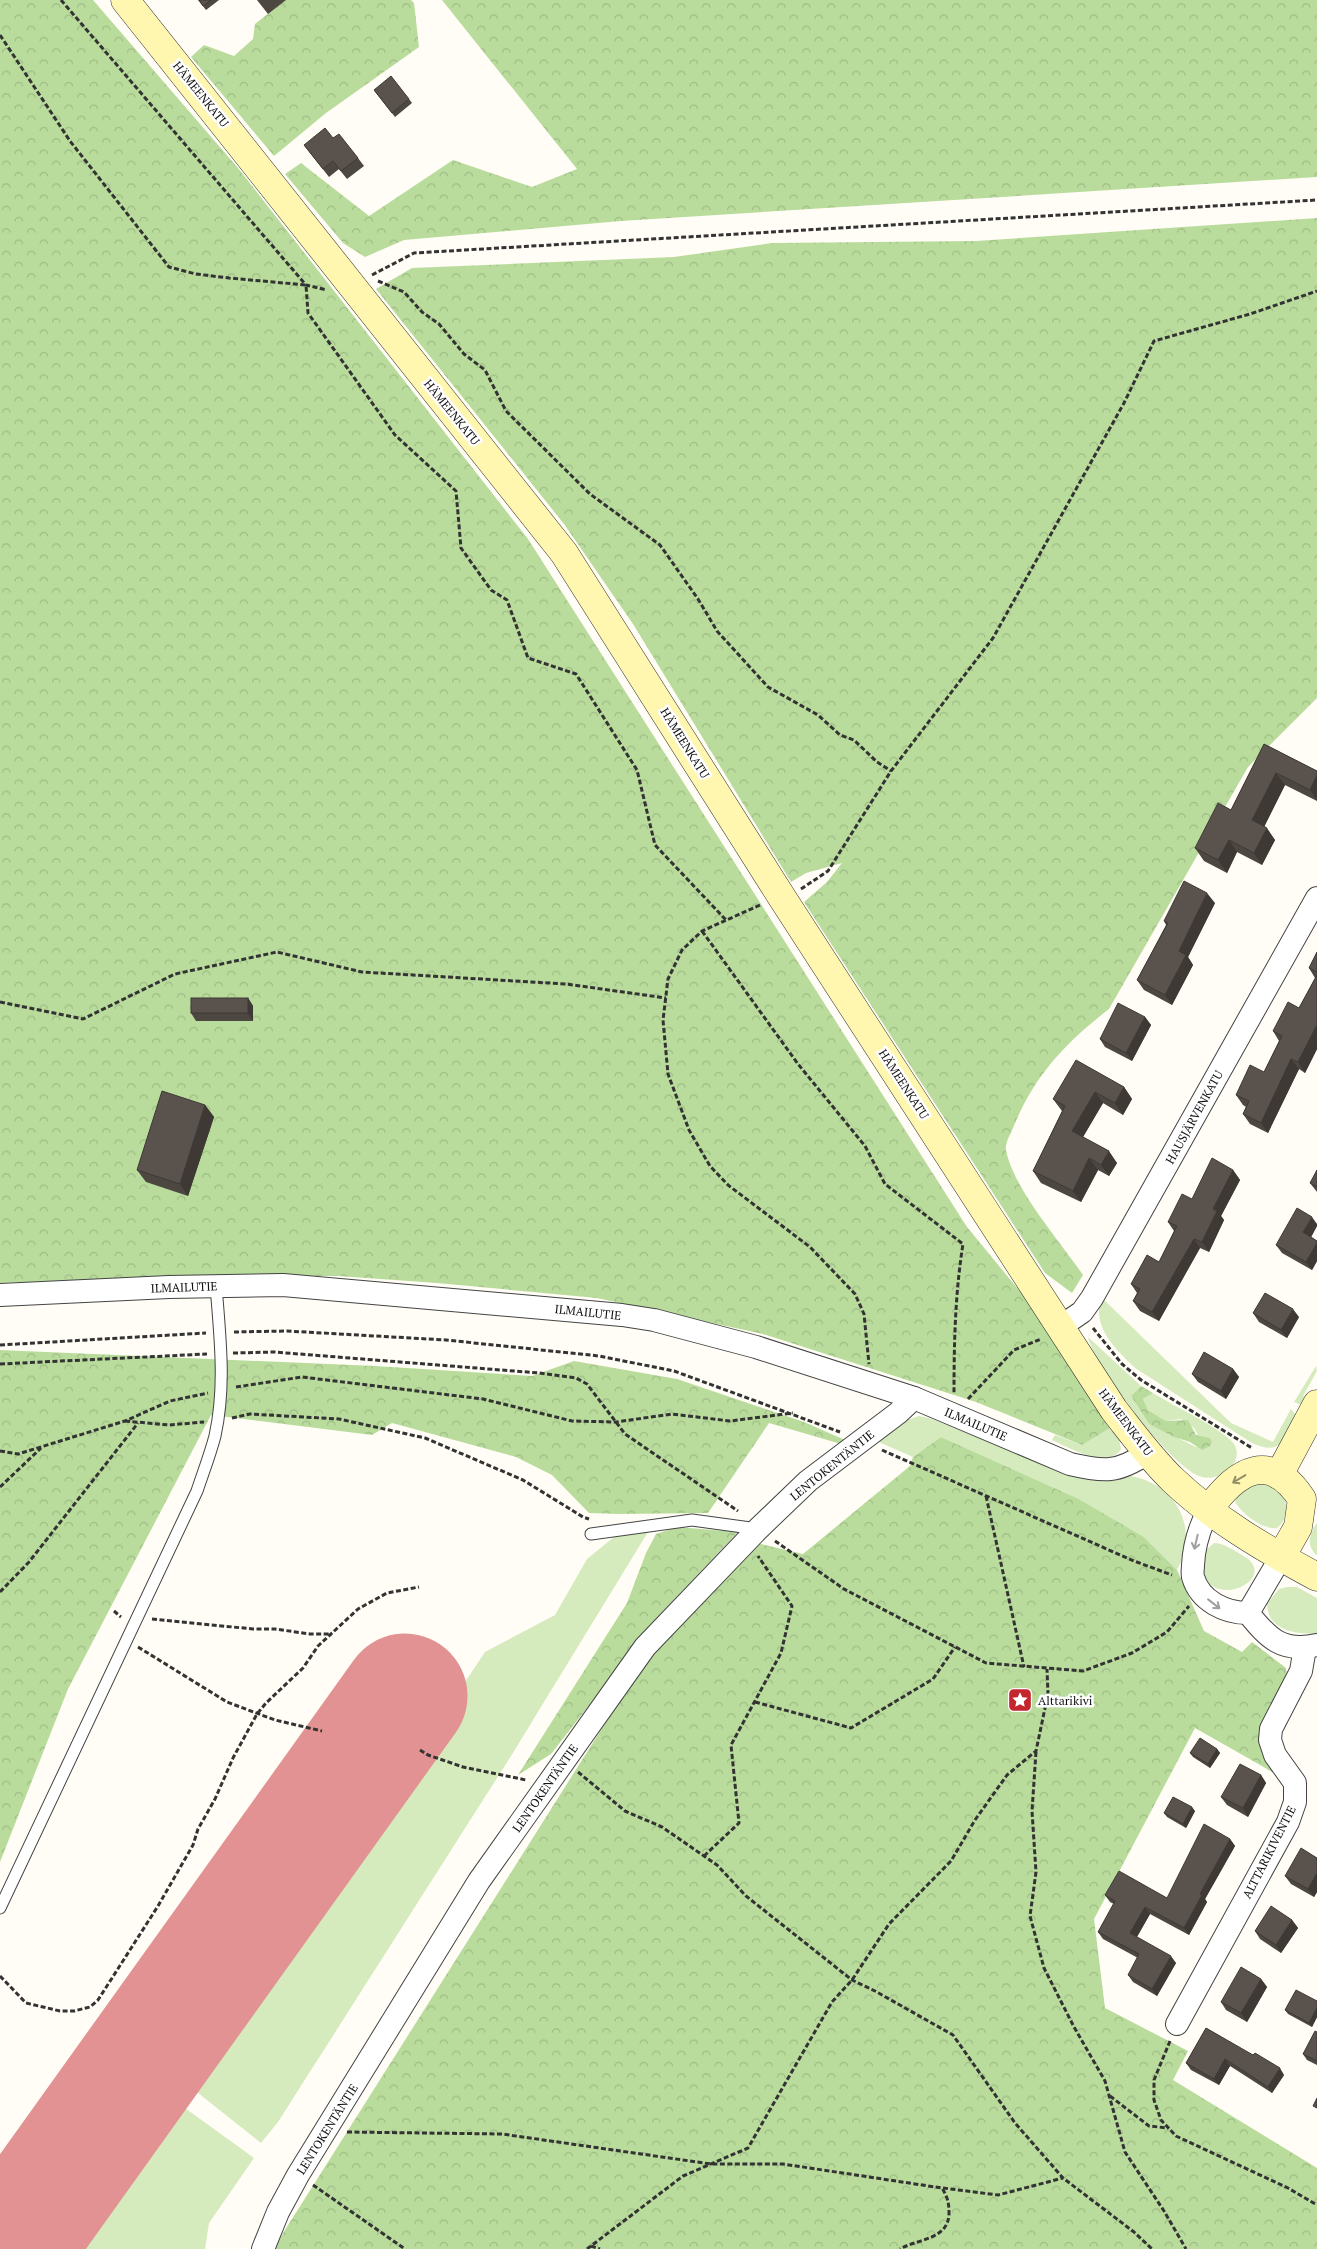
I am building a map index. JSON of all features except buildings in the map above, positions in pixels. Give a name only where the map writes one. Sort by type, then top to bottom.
[{"type":"main road","name":"HÄMEENKATU","points":[[126,0],[360,282],[564,552],[781,896],[1071,1320],[1114,1410],[1147,1453],[1174,1481],[1209,1509],[1281,1557],[1317,1577]]},
{"type":"main road","points":[[1279,1474],[1317,1404]]},
{"type":"main road","points":[[1209,1509],[1223,1489],[1239,1477],[1260,1470],[1270,1470],[1279,1474],[1293,1485],[1310,1503],[1281,1557]]},
{"type":"street","name":"HAUSJÄRVENKATU","points":[[1071,1320],[1139,1214],[1317,898]]},
{"type":"street","name":"ILMAILUTIE","points":[[0,1295],[282,1285],[579,1310],[654,1320],[756,1347],[914,1398],[1048,1455],[1093,1470],[1128,1466],[1147,1453]]},
{"type":"street","name":"LENTOKENTÄNTIE","points":[[264,2249],[278,2212],[298,2174],[479,1881],[645,1647],[749,1528],[808,1481],[853,1437],[898,1413],[914,1398]]},
{"type":"street","points":[[1209,1509],[1199,1529],[1194,1545],[1197,1584],[1221,1609],[1235,1613],[1248,1613]]},
{"type":"street","points":[[1248,1613],[1281,1557]]},
{"type":"street","points":[[1248,1613],[1263,1632],[1276,1642],[1295,1648],[1311,1646]]},
{"type":"street","name":"ALTTARIKIVENTIE","points":[[1176,2024],[1288,1822],[1295,1802],[1295,1784],[1275,1755],[1270,1740],[1271,1729],[1301,1672],[1311,1646]]},
{"type":"lane","points":[[0,1908],[197,1491],[210,1454],[218,1421],[221,1390],[222,1354],[216,1286]]},
{"type":"lane","points":[[591,1534],[692,1520],[749,1528]]},
{"type":"path","points":[[61,0],[306,285],[308,313],[395,435],[456,491],[461,548],[491,590],[507,600],[528,658],[576,674],[638,770],[655,845],[726,920]]},
{"type":"path","points":[[0,35],[70,141],[170,267],[196,274],[306,285],[323,291],[360,282],[414,252],[1317,200]]},
{"type":"path","points":[[360,282],[404,292],[422,312],[439,324],[464,354],[485,370],[506,411],[590,494],[660,545],[698,599],[717,631],[768,687],[818,715],[840,735],[854,740],[877,762],[891,771]]},
{"type":"path","points":[[868,1383],[869,1358],[864,1314],[855,1294],[810,1247],[728,1185],[710,1166],[689,1130],[668,1074],[663,1020],[668,979],[682,950],[702,931],[806,887],[828,871],[891,771],[993,638],[1124,403],[1154,341],[1250,314],[1317,291]]},
{"type":"path","points":[[702,931],[798,1064],[865,1146],[885,1184],[963,1244],[956,1286],[954,1414]]},
{"type":"path","points":[[0,1002],[83,1019],[175,974],[276,952],[362,972],[566,984],[666,998]]},
{"type":"path","points":[[954,1414],[1014,1350],[1037,1342],[1071,1320],[1102,1342],[1122,1364],[1141,1380],[1256,1451]]},
{"type":"path","points":[[0,1345],[220,1332],[287,1331],[446,1340],[600,1356],[674,1371],[793,1413],[853,1437],[1134,1562],[1197,1584],[1167,1632],[1132,1653],[1083,1671],[986,1663],[844,1589],[749,1528],[625,1434],[587,1384],[576,1378],[539,1373],[274,1352],[0,1364]]},
{"type":"path","points":[[0,1451],[18,1454],[42,1447],[125,1421],[170,1401],[221,1390],[302,1377],[483,1399],[572,1421],[616,1422],[672,1414],[730,1422],[793,1413]]},
{"type":"path","points":[[125,1421],[169,1425],[218,1421],[250,1414],[340,1419],[425,1438],[523,1480],[583,1517],[593,1519]]},
{"type":"path","points":[[0,1592],[28,1562],[139,1422]]},
{"type":"path","points":[[838,1439],[853,1437]]},
{"type":"path","points":[[0,1488],[42,1447]]},
{"type":"path","points":[[986,1496],[1024,1667]]},
{"type":"path","points":[[704,1856],[739,1823],[731,1745],[781,1654],[792,1606],[749,1528]]},
{"type":"path","points":[[0,1976],[26,2003],[66,2012],[90,2007],[98,2000],[158,1906],[193,1844],[198,1829],[257,1714],[358,1609],[387,1592],[419,1587]]},
{"type":"path","points":[[114,1612],[126,1620],[153,1619],[253,1629],[275,1628],[310,1634],[332,1634]]},
{"type":"path","points":[[127,1638],[141,1649],[228,1702],[257,1714],[322,1731]]},
{"type":"path","points":[[755,1702],[851,1728],[933,1679],[955,1647]]},
{"type":"path","points":[[1047,1669],[1048,1694],[1036,1751],[1032,1811],[1036,1872],[1030,1916],[1044,1968],[1074,2027],[1105,2081],[1125,2152],[1164,2211],[1186,2249]]},
{"type":"path","points":[[420,1750],[428,1756],[463,1767],[514,1778],[549,1782]]},
{"type":"path","points":[[587,2249],[683,2176],[748,2148],[832,2002],[852,1980],[888,1924],[952,1861],[975,1820],[1008,1775],[1036,1751]]},
{"type":"path","points":[[564,1761],[625,1811],[662,1827],[717,1865],[746,1896],[852,1980],[875,1990],[953,2034],[1015,2123],[1063,2178],[1134,2232],[1152,2249]]},
{"type":"path","points":[[1176,2024],[1154,2080],[1154,2100],[1161,2120],[1176,2136],[1288,2188],[1317,2205]]},
{"type":"path","points":[[1108,2094],[1149,2126],[1168,2128]]},
{"type":"path","points":[[326,2131],[502,2134],[711,2164],[783,2164],[998,2195],[1063,2178]]},
{"type":"path","points":[[298,2174],[405,2249]]},
{"type":"path","points":[[900,2249],[931,2238],[944,2229],[948,2219],[949,2199],[942,2188]]},
{"type":"path","points":[[591,2246],[600,2249]]},
{"type":"green space","points":[[0,0],[93,0],[238,168],[528,539],[967,1227],[1041,1317],[1112,1427],[1082,1445],[976,1402],[763,1334],[597,1298],[338,1276],[192,1276],[0,1283]]},
{"type":"green space","points":[[285,0],[411,0],[414,3],[419,47],[326,113],[274,156],[191,57],[204,45],[234,56],[253,39],[255,24]]},
{"type":"green space","points":[[442,0],[1317,0],[1317,177],[621,221],[404,240],[365,257],[343,243],[285,174],[301,163],[369,216],[453,160],[532,187],[577,169]]},
{"type":"green space","points":[[1317,218],[1317,698],[1248,767],[1109,1009],[1078,1035],[1041,1076],[1021,1109],[1008,1139],[1006,1150],[1010,1165],[1018,1181],[1038,1214],[1083,1275],[1072,1293],[1045,1273],[804,902],[827,882],[842,863],[806,873],[791,882],[633,624],[564,524],[376,289],[412,268],[674,257],[772,243],[976,241]]},
{"type":"green space","points":[[1101,1297],[1231,1423],[1273,1442],[1291,1409],[1298,1418],[1285,1439],[1281,1444],[1269,1448],[1252,1443],[1135,1368],[1113,1345],[1102,1327],[1099,1308]]},
{"type":"green space","points":[[1088,1337],[1141,1386],[1131,1396],[1149,1424],[1196,1447],[1210,1438],[1199,1437],[1194,1428],[1181,1419],[1166,1421],[1148,1410],[1143,1399],[1153,1393],[1229,1438],[1237,1451],[1235,1462],[1230,1468],[1217,1476],[1203,1477],[1186,1468],[1170,1454],[1135,1414],[1104,1370]]},
{"type":"green space","points":[[0,1350],[375,1366],[532,1376],[574,1361],[677,1379],[804,1422],[845,1440],[841,1444],[769,1423],[708,1513],[589,1513],[552,1475],[516,1457],[392,1423],[372,1435],[211,1415],[68,1689],[0,1862]]},
{"type":"green space","points":[[1316,1366],[1317,1371],[1303,1396],[1309,1398],[1304,1406],[1294,1402]]},
{"type":"green space","points":[[1141,1386],[1153,1393],[1143,1399],[1148,1410],[1166,1421],[1188,1420],[1196,1435],[1210,1438],[1212,1442],[1210,1446],[1202,1450],[1190,1442],[1174,1437],[1149,1424],[1131,1396]]},
{"type":"green space","points":[[919,1416],[929,1418],[1031,1459],[1140,1478],[1155,1485],[1168,1495],[1178,1507],[1184,1521],[1186,1537],[1184,1553],[1177,1570],[1144,1537],[1079,1499],[941,1437],[913,1457],[874,1440],[904,1421]]},
{"type":"green space","points":[[1112,1427],[1119,1439],[1121,1449],[1115,1455],[1108,1458],[1078,1452],[1052,1440],[1055,1435],[1082,1445]]},
{"type":"green space","points":[[941,1437],[1079,1499],[1144,1537],[1177,1570],[1204,1631],[1242,1652],[1252,1642],[1286,1668],[1287,1678],[1262,1746],[1274,1773],[1195,1728],[1094,1919],[1105,2008],[1188,2051],[1173,2080],[1317,2168],[1317,2249],[273,2249],[649,1654],[753,1542],[803,1554],[910,1466],[913,1457]]},
{"type":"green space","points":[[1261,1482],[1273,1486],[1281,1492],[1286,1502],[1286,1514],[1277,1528],[1259,1524],[1238,1507],[1235,1502],[1238,1493]]},
{"type":"green space","points":[[1317,1524],[1317,1556],[1310,1544]]},
{"type":"green space","points":[[677,1527],[738,1532],[662,1612],[551,1754],[518,1775],[627,1603],[646,1553],[656,1534]]},
{"type":"green space","points":[[648,1532],[511,1756],[278,2122],[261,2143],[183,2081],[420,1750],[485,1652],[555,1615],[587,1559],[614,1537]]},
{"type":"green space","points":[[1214,1543],[1228,1547],[1242,1555],[1252,1564],[1254,1572],[1250,1580],[1242,1586],[1231,1590],[1220,1589],[1210,1584],[1204,1574],[1203,1565],[1205,1551]]},
{"type":"green space","points":[[1297,1587],[1317,1598],[1317,1634],[1292,1632],[1277,1625],[1272,1620],[1267,1604],[1279,1589]]},
{"type":"green space","points":[[167,2095],[254,2158],[209,2223],[205,2249],[23,2249],[41,2226],[94,2201]]},
{"type":"runway","points":[[9,2249],[405,1696]]},
{"type":"place","name":"Alttarikivi","points":[[1020,1700]]}]
